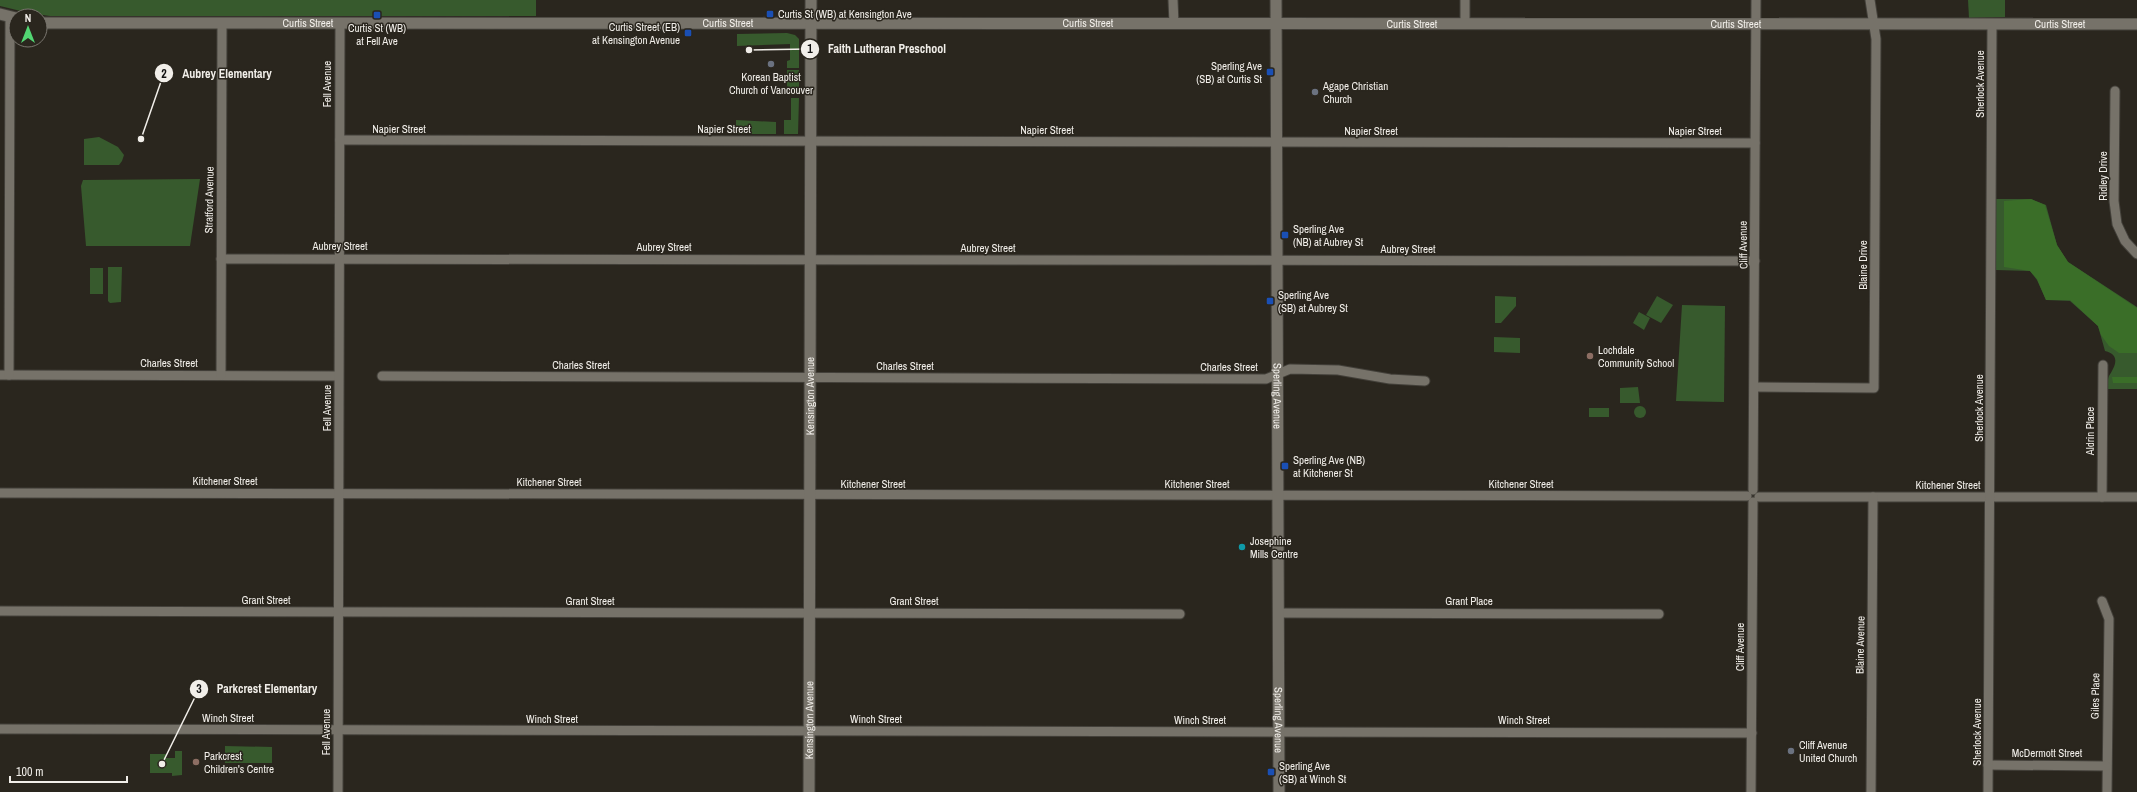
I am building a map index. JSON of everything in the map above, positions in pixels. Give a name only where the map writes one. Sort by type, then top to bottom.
[{"type":"street","name":"Kensington Avenue","points":[[809,792],[811,0]]},
{"type":"street","points":[[1174,0],[1174,24]]},
{"type":"street","name":"Sperling Avenue","points":[[1276,0],[1279,792]]},
{"type":"street","points":[[1465,0],[1465,24]]},
{"type":"street","name":"Cliff Avenue","points":[[1751,792],[1756,261],[1756,0]]},
{"type":"street","points":[[1870,0],[1873,24]]},
{"type":"street","name":"Curtis Street","points":[[48,23],[340,25],[2137,24]]},
{"type":"street","name":"Stratford Avenue","points":[[221,375],[222,24]]},
{"type":"street","name":"Blaine Drive","points":[[1755,387],[1874,388],[1876,39],[1873,24]]},
{"type":"street","name":"Sherlock Avenue","points":[[1988,792],[1992,24]]},
{"type":"street","name":"Fell Avenue","points":[[338,792],[340,25]]},
{"type":"street","points":[[4,375],[9,48]]},
{"type":"street","name":"Ridley Drive","points":[[2115,91],[2114,201],[2117,224],[2126,241],[2137,254]]},
{"type":"street","name":"Napier Street","points":[[340,140],[1755,143]]},
{"type":"street","name":"Aubrey Street","points":[[221,259],[1756,261]]},
{"type":"street","name":"Aldrin Place","points":[[2102,497],[2103,364]]},
{"type":"street","name":"Charles Street","points":[[382,376],[1266,379],[1290,369],[1331,370],[1390,379],[1425,381]]},
{"type":"street","name":"Charles Street","points":[[4,375],[338,376]]},
{"type":"street","name":"Kitchener Street","points":[[0,493],[2137,497]]},
{"type":"street","name":"Blaine Avenue","points":[[1871,792],[1873,497]]},
{"type":"street","name":"Giles Place","points":[[2102,601],[2109,619],[2106,792]]},
{"type":"street","name":"Grant Street","points":[[0,611],[1180,614]]},
{"type":"street","name":"Grant Place","points":[[1279,613],[1659,614]]},
{"type":"street","name":"Winch Street","points":[[0,729],[1752,733]]},
{"type":"street","name":"McDermott Street","points":[[1988,765],[2106,766]]},
{"type":"green space","points":[[0,0],[536,0],[536,16],[50,16],[48,16],[48,8],[8,8],[0,6]]},
{"type":"green space","points":[[1968,0],[2005,0],[2005,17],[1969,18]]},
{"type":"green space","points":[[787,33],[795,35],[799,39],[799,68],[787,68],[787,61],[790,60],[790,44],[737,46],[737,34]]},
{"type":"green space","points":[[787,70],[799,70],[799,89],[791,90],[787,86]]},
{"type":"green space","points":[[791,98],[799,98],[798,134],[784,134],[784,120],[791,120]]},
{"type":"green space","points":[[736,120],[776,122],[776,134],[736,134]]},
{"type":"green space","points":[[99,137],[118,147],[124,155],[119,165],[84,165],[84,139]]},
{"type":"green space","points":[[200,179],[190,246],[86,246],[81,186],[83,180]]},
{"type":"green space","points":[[1996,199],[2031,199],[2046,205],[2057,245],[2068,262],[2137,307],[2137,389],[2108,389],[2108,379],[2115,362],[2114,355],[2105,351],[2098,326],[2070,301],[2046,300],[2037,280],[2030,271],[1996,270]]},
{"type":"green space","points":[[2031,199],[2045,205],[2057,245],[2068,262],[2137,308],[2137,353],[2119,353],[2109,346],[2101,335],[2098,326],[2070,300],[2046,300],[2037,279],[2030,271],[2004,267],[2004,201]]},
{"type":"green space","points":[[108,267],[122,267],[121,302],[110,303],[108,301]]},
{"type":"green space","points":[[90,268],[103,268],[103,294],[90,294]]},
{"type":"green space","points":[[1495,296],[1516,297],[1516,306],[1501,323],[1495,323]]},
{"type":"green space","points":[[1657,296],[1673,305],[1661,323],[1646,315]]},
{"type":"green space","points":[[1682,305],[1725,306],[1724,402],[1676,401]]},
{"type":"green space","points":[[1639,312],[1650,318],[1644,330],[1633,323]]},
{"type":"green space","points":[[1494,337],[1520,338],[1520,353],[1494,352]]},
{"type":"green space","points":[[2112,377],[2137,377],[2137,383],[2113,383]]},
{"type":"green space","points":[[1638,387],[1640,403],[1620,403],[1620,388]]},
{"type":"green space","points":[[1638,406],[1642,406],[1646,412],[1642,418],[1638,418],[1634,414],[1634,410]]},
{"type":"green space","points":[[1589,408],[1609,408],[1609,417],[1589,417]]},
{"type":"green space","points":[[225,746],[272,747],[272,763],[225,763]]},
{"type":"green space","points":[[175,751],[182,751],[182,775],[172,776],[172,773],[150,773],[150,754],[166,754],[166,758],[175,758]]},
{"type":"place","name":"Curtis St (WB) at Kensington Ave","points":[[770,14]]},
{"type":"place","name":"Curtis St (WB) at Fell Ave","points":[[377,15]]},
{"type":"place","name":"Curtis Street (EB) at Kensington Avenue","points":[[688,33]]},
{"type":"place","name":"Faith Lutheran Preschool","points":[[749,50]]},
{"type":"place","name":"Korean Baptist Church of Vancouver","points":[[771,64]]},
{"type":"place","name":"Sperling Ave (SB) at Curtis St","points":[[1270,72]]},
{"type":"place","name":"Agape Christian Church","points":[[1315,92]]},
{"type":"place","name":"Aubrey Elementary","points":[[141,139]]},
{"type":"place","name":"Sperling Ave (NB) at Aubrey St","points":[[1285,235]]},
{"type":"place","name":"Sperling Ave (SB) at Aubrey St","points":[[1270,301]]},
{"type":"place","name":"Lochdale Community School","points":[[1590,356]]},
{"type":"place","name":"Sperling Ave (NB) at Kitchener St","points":[[1285,466]]},
{"type":"place","name":"Josephine Mills Centre","points":[[1242,547]]},
{"type":"place","name":"Cliff Avenue United Church","points":[[1791,751]]},
{"type":"place","name":"Parkcrest Children's Centre","points":[[196,762]]},
{"type":"place","name":"Parkcrest Elementary","points":[[162,764]]},
{"type":"place","name":"Sperling Ave (SB) at Winch St","points":[[1271,772]]}]
